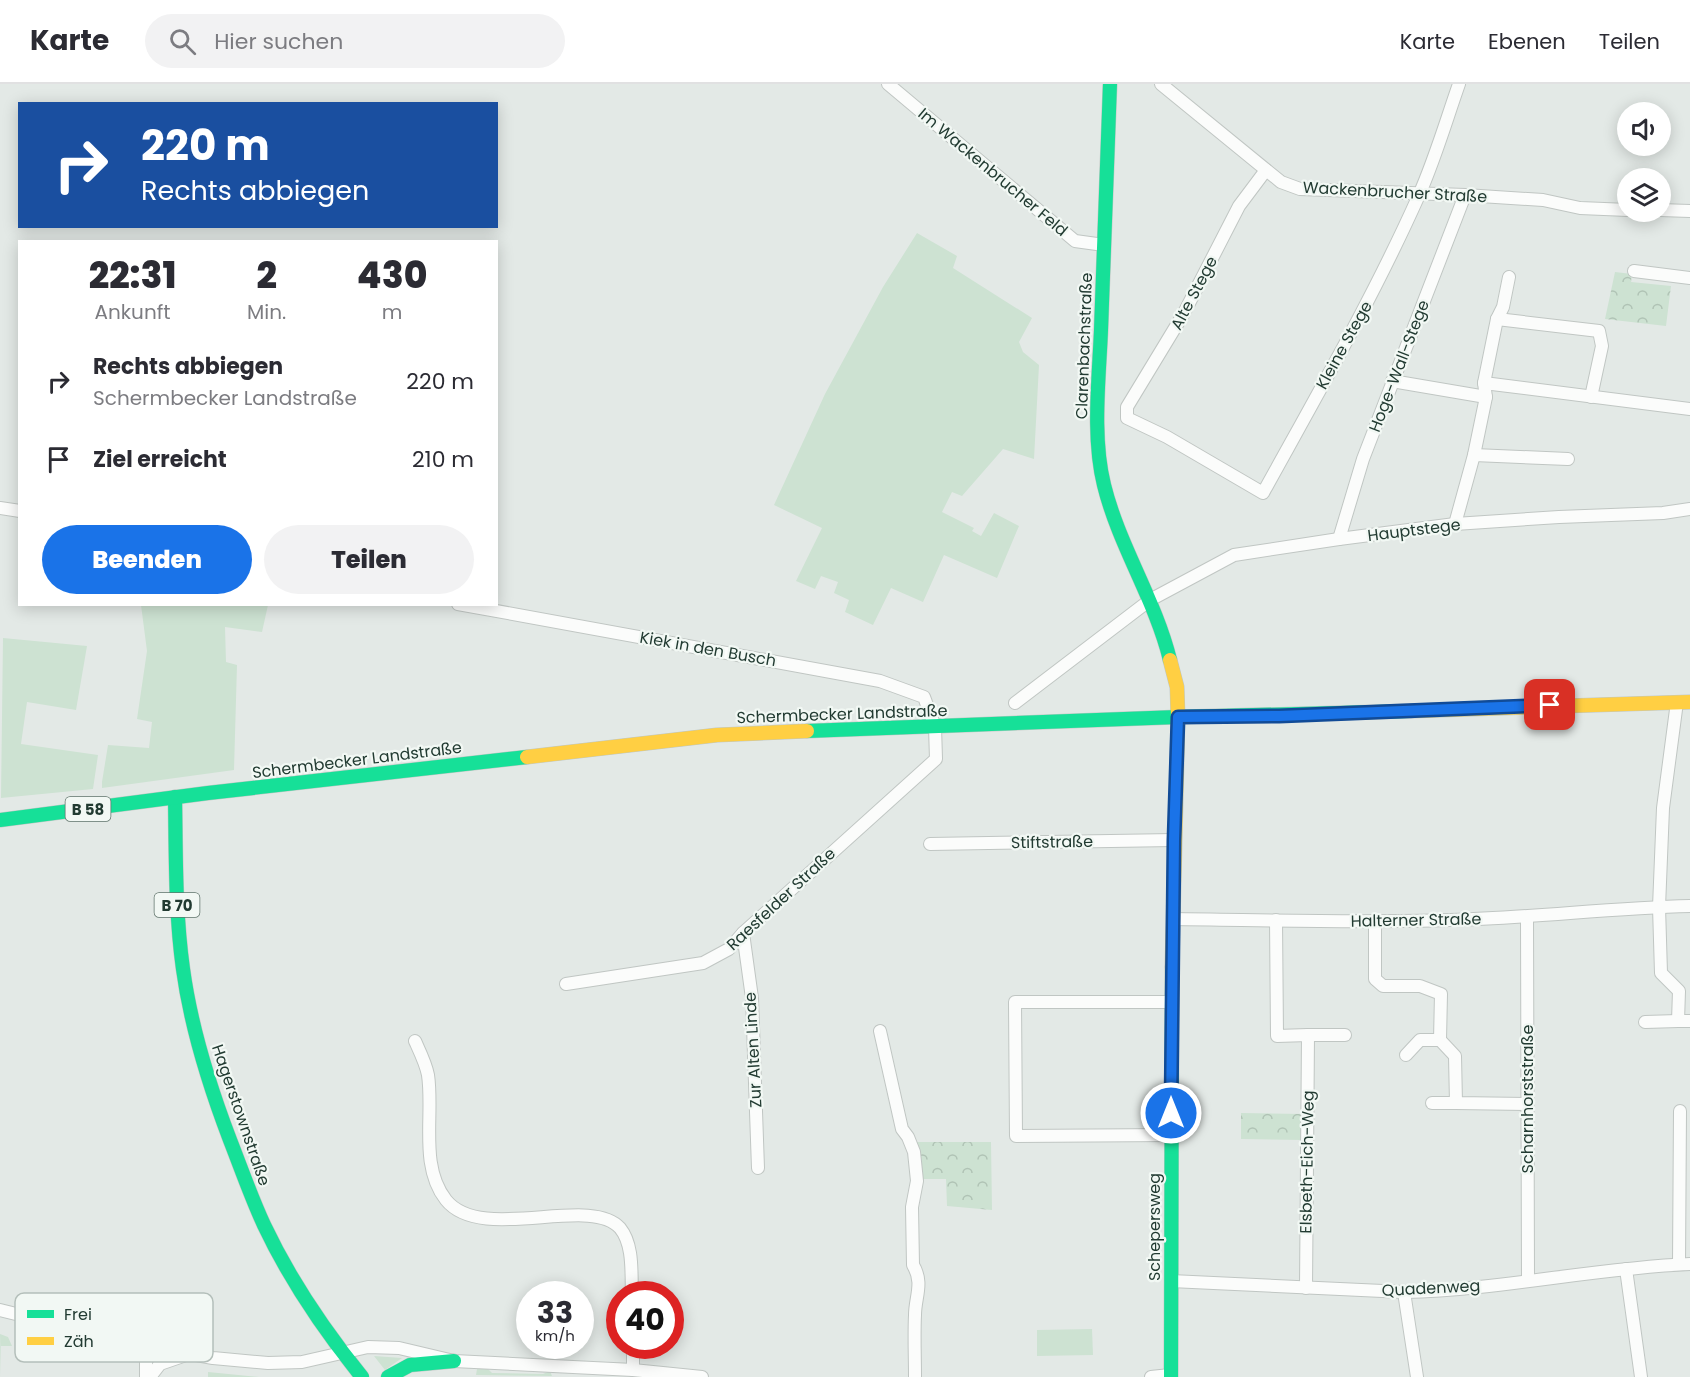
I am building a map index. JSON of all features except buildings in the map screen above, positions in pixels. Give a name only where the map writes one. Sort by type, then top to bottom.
[{"type":"main road","name":"Clarenbachstraße","points":[[1110,84],[1098,401],[1099,450],[1104,484],[1115,519],[1150,600],[1169,655],[1177,687],[1178,717]]},
{"type":"main road","name":"Schermbecker Landstraße","points":[[0,820],[176,797],[717,735],[1178,717],[1279,716],[1683,702]]},
{"type":"main road","name":"Schepersweg","points":[[1170,1376],[1173,918],[1178,717]]},
{"type":"main road","name":"Hagerstownstraße","points":[[176,797],[177,914],[183,969],[190,1012],[211,1087],[258,1211],[287,1269],[342,1354],[362,1377]]},
{"type":"main road","points":[[388,1377],[398,1368],[422,1363],[454,1361]]},
{"type":"street","name":"Im Wackenbrucher Feld","points":[[888,84],[1075,241],[1104,245]]},
{"type":"street","name":"Wackenbrucher Straße","points":[[1161,84],[1281,182],[1300,189],[1543,200],[1580,208],[1617,210]]},
{"type":"street","name":"Kleine Stege","points":[[1263,493],[1366,307],[1420,193],[1459,84]]},
{"type":"street","name":"Alte Stege","points":[[1263,493],[1167,437],[1127,418],[1127,407],[1184,314],[1239,206],[1266,170]]},
{"type":"street","name":"Hoge-Wall-Stege","points":[[1339,539],[1363,459],[1465,195]]},
{"type":"street","points":[[1671,210],[1690,211]]},
{"type":"street","points":[[1634,271],[1690,278]]},
{"type":"street","points":[[1455,525],[1474,455],[1486,398],[1484,383],[1497,319],[1503,307],[1509,278]]},
{"type":"street","points":[[1497,319],[1599,332],[1602,346],[1591,397]]},
{"type":"street","points":[[1392,381],[1486,398]]},
{"type":"street","points":[[1484,383],[1604,400],[1690,409]]},
{"type":"street","points":[[1474,455],[1568,459]]},
{"type":"street","points":[[0,508],[18,511]]},
{"type":"street","name":"Hauptstege","points":[[1150,600],[1234,555],[1455,525],[1559,517],[1663,513],[1690,509]]},
{"type":"street","points":[[1015,703],[1150,600]]},
{"type":"street","name":"Kiek in den Busch","points":[[469,606],[880,681],[924,697],[935,727]]},
{"type":"street","points":[[1645,1022],[1684,1021],[1679,991],[1661,973],[1659,907],[1663,808],[1683,702]]},
{"type":"street","name":"Raesfelder Straße","points":[[566,984],[703,963],[729,949],[743,933],[936,759],[935,727]]},
{"type":"street","name":"Stiftstraße","points":[[930,844],[1174,840]]},
{"type":"street","name":"Halterner Straße","points":[[1173,918],[1375,921],[1527,918],[1690,906]]},
{"type":"street","name":"Scharnhorststraße","points":[[1527,918],[1528,1280]]},
{"type":"street","points":[[1276,920],[1276,1036],[1345,1035]]},
{"type":"street","points":[[1375,921],[1375,979],[1383,986],[1420,986],[1441,993],[1440,1040],[1455,1056],[1456,1103]]},
{"type":"street","name":"Zur Alten Linde","points":[[743,933],[752,998],[758,1168]]},
{"type":"street","points":[[1171,1135],[1016,1136],[1015,1002],[1172,1002]]},
{"type":"street","points":[[880,1030],[902,1129],[914,1152],[917,1181],[912,1207],[913,1265],[918,1272],[919,1296],[915,1310],[915,1377]]},
{"type":"street","name":"Elsbeth-Eich-Weg","points":[[1306,1288],[1308,1035]]},
{"type":"street","points":[[1406,1055],[1420,1040],[1440,1040]]},
{"type":"street","points":[[415,1041],[428,1073],[431,1155],[437,1185],[447,1201],[463,1213],[484,1219],[589,1216],[610,1220],[621,1229],[627,1241],[632,1281]]},
{"type":"street","points":[[1432,1103],[1527,1104]]},
{"type":"street","points":[[1680,1111],[1684,1264]]},
{"type":"street","name":"Quadenweg","points":[[1171,1281],[1404,1292],[1465,1289],[1684,1264]]},
{"type":"street","points":[[1626,1269],[1641,1377]]},
{"type":"street","points":[[1404,1292],[1417,1377]]},
{"type":"street","points":[[0,1310],[15,1314]]},
{"type":"street","points":[[213,1358],[268,1363],[302,1362],[368,1347],[399,1348],[454,1361],[633,1370],[702,1377]]},
{"type":"street","points":[[633,1359],[633,1370]]},
{"type":"street","points":[[147,1362],[148,1377]]},
{"type":"street","points":[[148,1377],[155,1368],[166,1362]]},
{"type":"street","points":[[1151,1377],[1170,1376]]},
{"type":"green space","points":[[917,233],[957,256],[953,268],[1032,318],[1019,342],[1023,352],[1039,365],[1034,459],[1003,449],[962,496],[952,492],[942,512],[974,528],[972,531],[981,536],[994,513],[1019,526],[997,578],[944,555],[923,602],[891,588],[873,625],[845,612],[849,600],[834,593],[838,582],[821,576],[815,589],[796,581],[822,528],[774,505],[825,394],[883,287]]},
{"type":"green space","points":[[1615,272],[1632,274],[1631,282],[1671,286],[1666,326],[1605,319]]},
{"type":"green space","points":[[141,606],[268,606],[262,632],[225,627],[226,662],[237,665],[234,770],[102,788],[108,745],[149,748],[152,722],[137,719],[147,651]]},
{"type":"green space","points":[[3,638],[87,646],[76,710],[27,702],[21,744],[98,755],[93,789],[1,798]]},
{"type":"green space","points":[[1241,1113],[1304,1114],[1303,1140],[1241,1139]]},
{"type":"green space","points":[[916,1142],[991,1142],[992,1210],[947,1206],[946,1179],[923,1179]]},
{"type":"green space","points":[[1092,1329],[1093,1355],[1037,1356],[1037,1330]]},
{"type":"green space","points":[[0,1334],[8,1337],[12,1346],[1,1346],[1,1377]]},
{"type":"green space","points":[[374,1356],[402,1358],[385,1370]]},
{"type":"green space","points":[[477,1369],[488,1369],[492,1373],[543,1374],[550,1371],[552,1376],[476,1375]]},
{"type":"green space","points":[[208,1372],[259,1377],[208,1377]]},
{"type":"traffic: fast","points":[[1110,84],[1097,408],[1100,467],[1111,508],[1155,616],[1170,660]]},
{"type":"traffic: fast","points":[[807,731],[1411,711]]},
{"type":"traffic: fast","points":[[0,820],[208,793],[527,757]]},
{"type":"traffic: fast","points":[[175,797],[176,883],[180,948],[186,991],[208,1077],[250,1193],[274,1245],[308,1304],[362,1377]]},
{"type":"traffic: fast","points":[[1171,1377],[1172,967]]},
{"type":"traffic: fast","points":[[388,1377],[410,1365],[454,1361]]},
{"type":"traffic: slow","points":[[1170,660],[1177,687],[1178,717],[1172,967]]},
{"type":"traffic: slow","points":[[1411,711],[1690,702]]},
{"type":"traffic: slow","points":[[527,757],[717,735],[807,731]]},
{"type":"route","points":[[1171,1113],[1174,840],[1178,717],[1279,716],[1550,705]]}]
